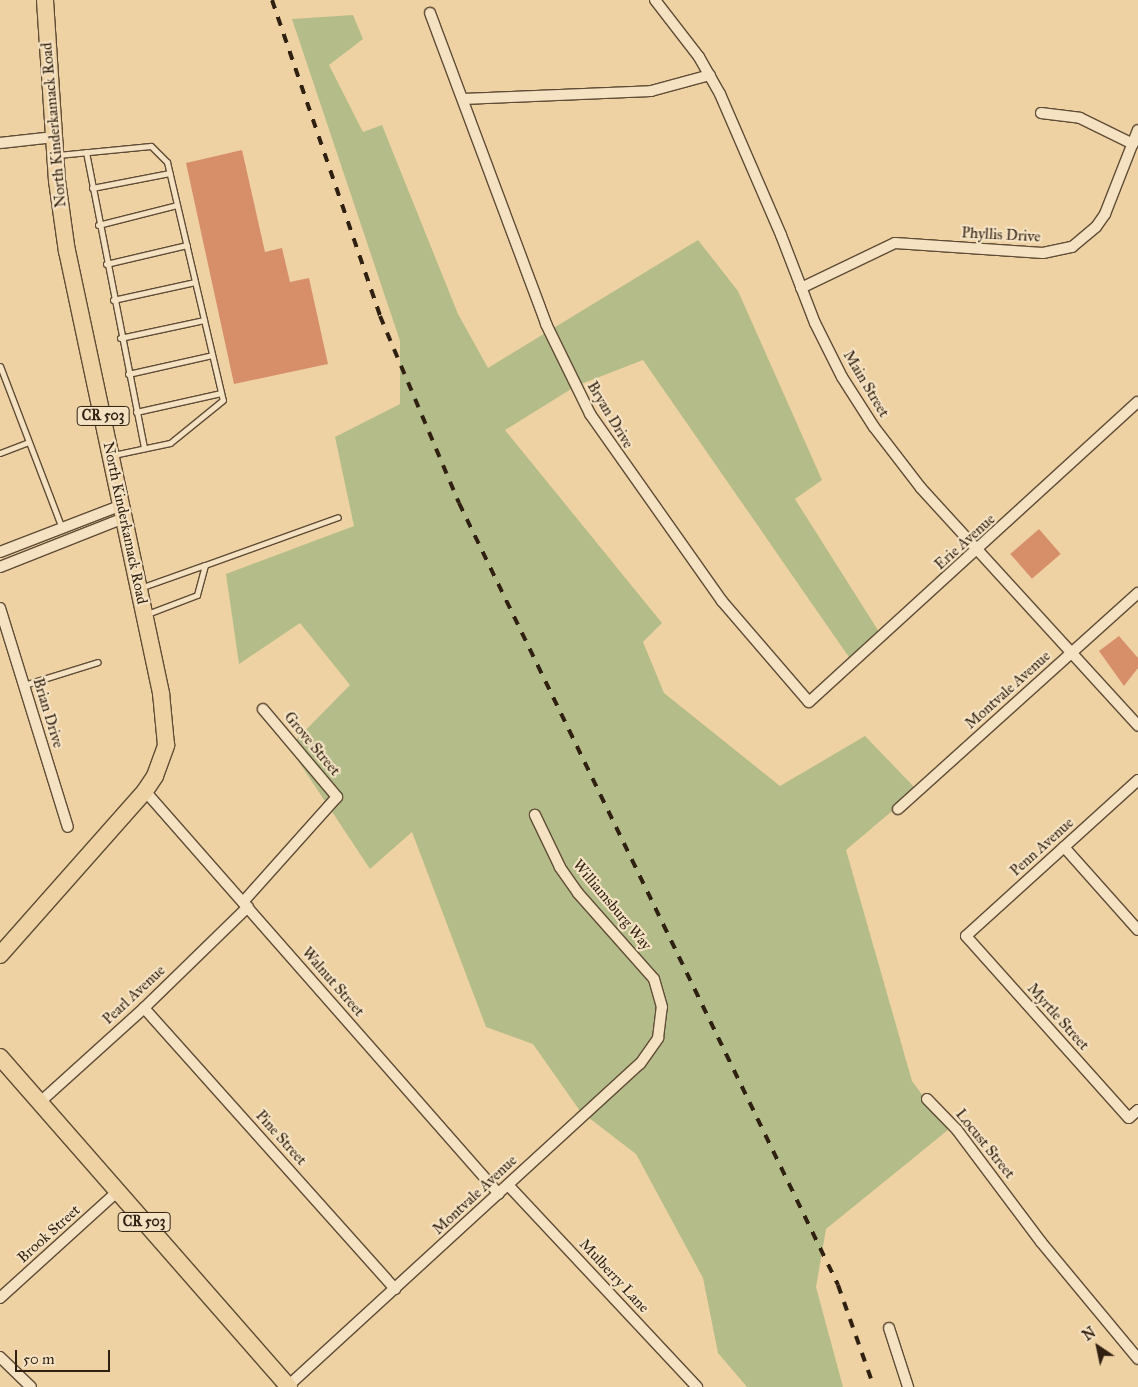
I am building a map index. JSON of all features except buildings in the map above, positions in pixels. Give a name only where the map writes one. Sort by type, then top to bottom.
[{"type":"main road","name":"North Kinderkamack Road","points":[[2,948],[145,791],[162,759],[166,729],[123,512],[67,252],[55,155],[45,0]]},
{"type":"main road","name":"CR 503","points":[[3,1062],[289,1387]]},
{"type":"street","name":"Main Street","points":[[655,0],[710,75],[838,370],[874,427],[921,488],[1138,726]]},
{"type":"street","name":"Bryan Drive","points":[[430,13],[546,324],[590,414],[722,601],[809,702]]},
{"type":"street","points":[[463,99],[635,93],[710,75]]},
{"type":"street","points":[[1042,113],[1080,118],[1133,144]]},
{"type":"street","name":"Phyllis Drive","points":[[801,288],[895,243],[1043,253],[1072,247],[1090,233],[1105,214],[1138,130]]},
{"type":"street","points":[[0,143],[54,137]]},
{"type":"street","name":"Erie Avenue","points":[[809,702],[978,551],[1138,402]]},
{"type":"street","points":[[0,552],[62,528],[123,512]]},
{"type":"street","points":[[0,567],[123,512]]},
{"type":"street","name":"Montvale Avenue","points":[[898,809],[1138,593]]},
{"type":"street","name":"Brian Drive","points":[[0,608],[68,827]]},
{"type":"street","name":"Grove Street","points":[[263,709],[337,797]]},
{"type":"street","name":"Penn Avenue","points":[[966,936],[1138,780]]},
{"type":"street","name":"Walnut Street","points":[[145,791],[498,1194]]},
{"type":"street","name":"Pearl Avenue","points":[[39,1103],[144,1008],[245,905],[337,797]]},
{"type":"street","name":"Williamsburg Way","points":[[534,815],[560,867],[578,892],[654,979],[661,999],[663,1015]]},
{"type":"street","points":[[1064,847],[1138,930]]},
{"type":"street","name":"Myrtle Street","points":[[966,936],[1129,1118],[1138,1110]]},
{"type":"street","name":"Pine Street","points":[[144,1008],[395,1289]]},
{"type":"street","name":"Montvale Avenue","points":[[289,1387],[646,1058],[658,1038],[663,1015]]},
{"type":"street","name":"Locust Street","points":[[927,1098],[957,1130],[1017,1210],[1138,1359]]},
{"type":"street","name":"Mulberry Lane","points":[[508,1185],[697,1387]]},
{"type":"street","name":"Brook Street","points":[[0,1298],[117,1192]]},
{"type":"street","points":[[889,1328],[908,1387]]},
{"type":"street","points":[[0,1357],[31,1387]]},
{"type":"lane","points":[[55,155],[151,146],[167,162],[223,400],[170,443],[111,455]]},
{"type":"lane","points":[[86,152],[120,338],[144,448]]},
{"type":"lane","points":[[92,188],[170,173]]},
{"type":"lane","points":[[98,225],[177,205]]},
{"type":"lane","points":[[106,264],[187,245]]},
{"type":"lane","points":[[113,300],[195,282]]},
{"type":"lane","points":[[120,338],[204,320]]},
{"type":"lane","points":[[128,374],[212,355]]},
{"type":"lane","points":[[0,366],[62,528]]},
{"type":"lane","points":[[136,412],[221,393]]},
{"type":"lane","points":[[0,453],[28,442]]},
{"type":"lane","points":[[138,589],[338,517]]},
{"type":"lane","points":[[144,615],[197,595],[205,565]]},
{"type":"lane","points":[[24,686],[98,662]]},
{"type":"green space","points":[[353,15],[363,39],[329,65],[363,132],[382,125],[458,314],[488,368],[698,240],[738,291],[822,480],[795,499],[881,635],[853,663],[643,360],[576,386],[505,430],[662,623],[643,642],[664,693],[780,786],[865,736],[917,790],[846,850],[912,1081],[948,1130],[826,1229],[816,1287],[843,1387],[747,1387],[718,1353],[703,1278],[636,1154],[580,1111],[533,1044],[486,1027],[412,832],[370,869],[289,747],[350,685],[300,623],[239,664],[226,574],[354,526],[335,437],[400,404],[400,341],[292,19]]},
{"type":"railway","points":[[272,0],[380,316],[459,503],[838,1285],[874,1387]]}]
